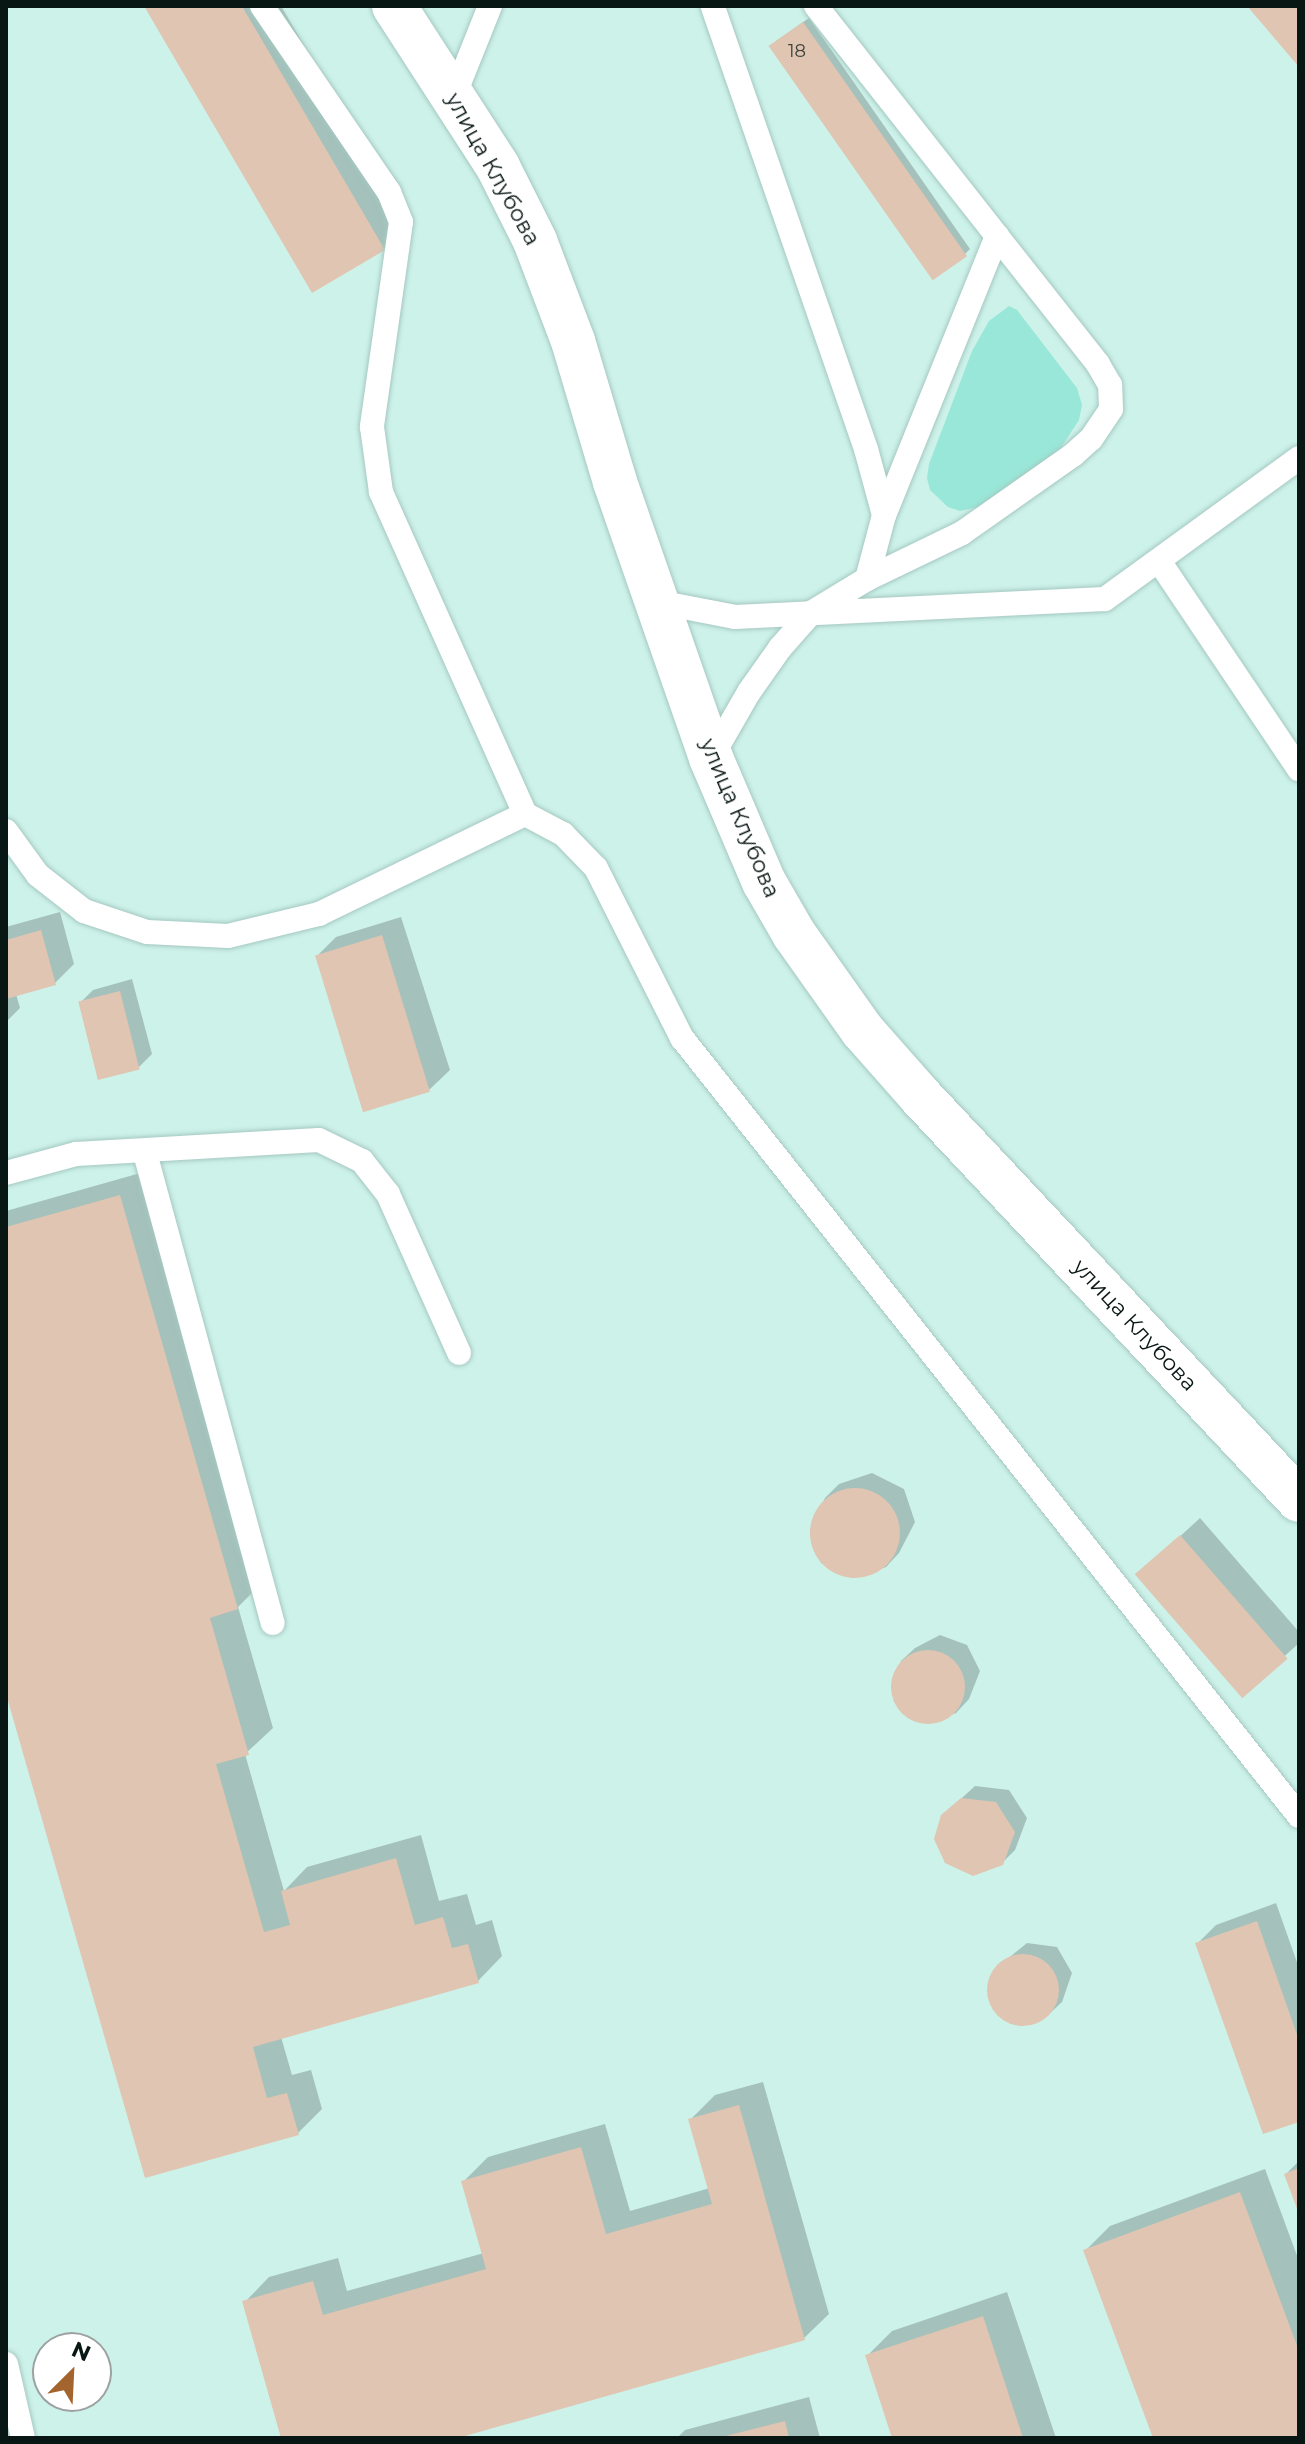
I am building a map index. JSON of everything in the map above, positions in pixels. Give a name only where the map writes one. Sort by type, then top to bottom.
[{"type":"street","name":"улица Клубова","points":[[394,6],[498,167],[535,241],[573,341],[615,482],[711,758],[764,882],[825,982],[862,1030],[1299,1500]]},
{"type":"lane","points":[[262,6],[389,192],[401,222],[372,427],[381,492],[525,814],[563,834],[596,868],[682,1038],[1299,1816]]},
{"type":"lane","points":[[454,96],[490,6]]},
{"type":"lane","points":[[713,6],[866,449],[884,515]]},
{"type":"lane","points":[[711,758],[749,692],[780,648],[811,613],[867,579],[962,533],[1073,455],[1091,439],[1111,409],[1110,385],[1098,364],[816,6]]},
{"type":"lane","points":[[867,579],[884,515],[997,236]]},
{"type":"lane","points":[[658,602],[735,617],[1105,599],[1299,458]]},
{"type":"lane","points":[[1159,561],[1299,769]]},
{"type":"lane","points":[[6,831],[38,875],[84,911],[147,932],[228,936],[319,914],[525,814]]},
{"type":"lane","points":[[6,1173],[76,1154],[145,1153],[319,1140],[362,1161],[388,1194],[459,1353]]},
{"type":"lane","points":[[145,1153],[273,1623]]},
{"type":"lane","points":[[6,2364],[23,2438]]},
{"type":"green space","points":[[1009,306],[1017,310],[1077,388],[1082,405],[1079,420],[1060,449],[979,507],[960,511],[948,507],[930,490],[927,478],[929,464],[972,351],[989,321]]},
{"type":"building","points":[[144,6],[242,6],[385,250],[312,293]]},
{"type":"building","points":[[1247,6],[1299,6],[1299,67]]},
{"type":"building","points":[[803,22],[967,256],[933,280],[769,46]]},
{"type":"building","points":[[41,930],[56,985],[6,999],[6,940]]},
{"type":"building","points":[[382,935],[430,1092],[363,1112],[315,955]]},
{"type":"building","points":[[120,991],[140,1070],[98,1080],[78,1001]]},
{"type":"building","points":[[120,1195],[238,1609],[210,1618],[249,1755],[216,1764],[264,1932],[290,1925],[281,1891],[396,1858],[415,1925],[443,1917],[452,1948],[468,1944],[479,1983],[253,2047],[267,2098],[287,2093],[299,2135],[145,2178],[6,1694],[6,1227]]},
{"type":"building","points":[[855,1488],[872,1491],[887,1501],[897,1516],[900,1533],[897,1550],[887,1565],[872,1575],[855,1578],[838,1575],[823,1565],[813,1550],[810,1533],[813,1516],[823,1501],[838,1491]]},
{"type":"building","points":[[1180,1535],[1288,1659],[1242,1698],[1135,1574]]},
{"type":"building","points":[[921,1650],[935,1650],[949,1656],[959,1666],[965,1687],[963,1701],[949,1718],[935,1724],[921,1724],[907,1718],[897,1708],[891,1694],[891,1680],[897,1666],[907,1656]]},
{"type":"building","points":[[961,1798],[996,1802],[1015,1832],[1003,1865],[973,1876],[945,1863],[934,1839],[941,1815]]},
{"type":"building","points":[[1257,1921],[1299,2040],[1299,2122],[1263,2134],[1195,1943]]},
{"type":"building","points":[[1023,1954],[1043,1960],[1053,1970],[1059,1990],[1053,2010],[1043,2020],[1023,2026],[1003,2020],[993,2010],[987,1990],[993,1970],[1003,1960]]},
{"type":"building","points":[[739,2105],[805,2340],[458,2438],[281,2438],[242,2301],[313,2281],[323,2315],[486,2269],[461,2181],[581,2147],[606,2234],[712,2204],[688,2119]]},
{"type":"building","points":[[1299,2168],[1299,2214],[1284,2174]]},
{"type":"building","points":[[1240,2192],[1299,2351],[1299,2438],[1153,2438],[1083,2250]]},
{"type":"building","points":[[983,2316],[1023,2438],[892,2438],[865,2355]]},
{"type":"building","points":[[785,2421],[789,2438],[722,2438],[722,2437]]}]
